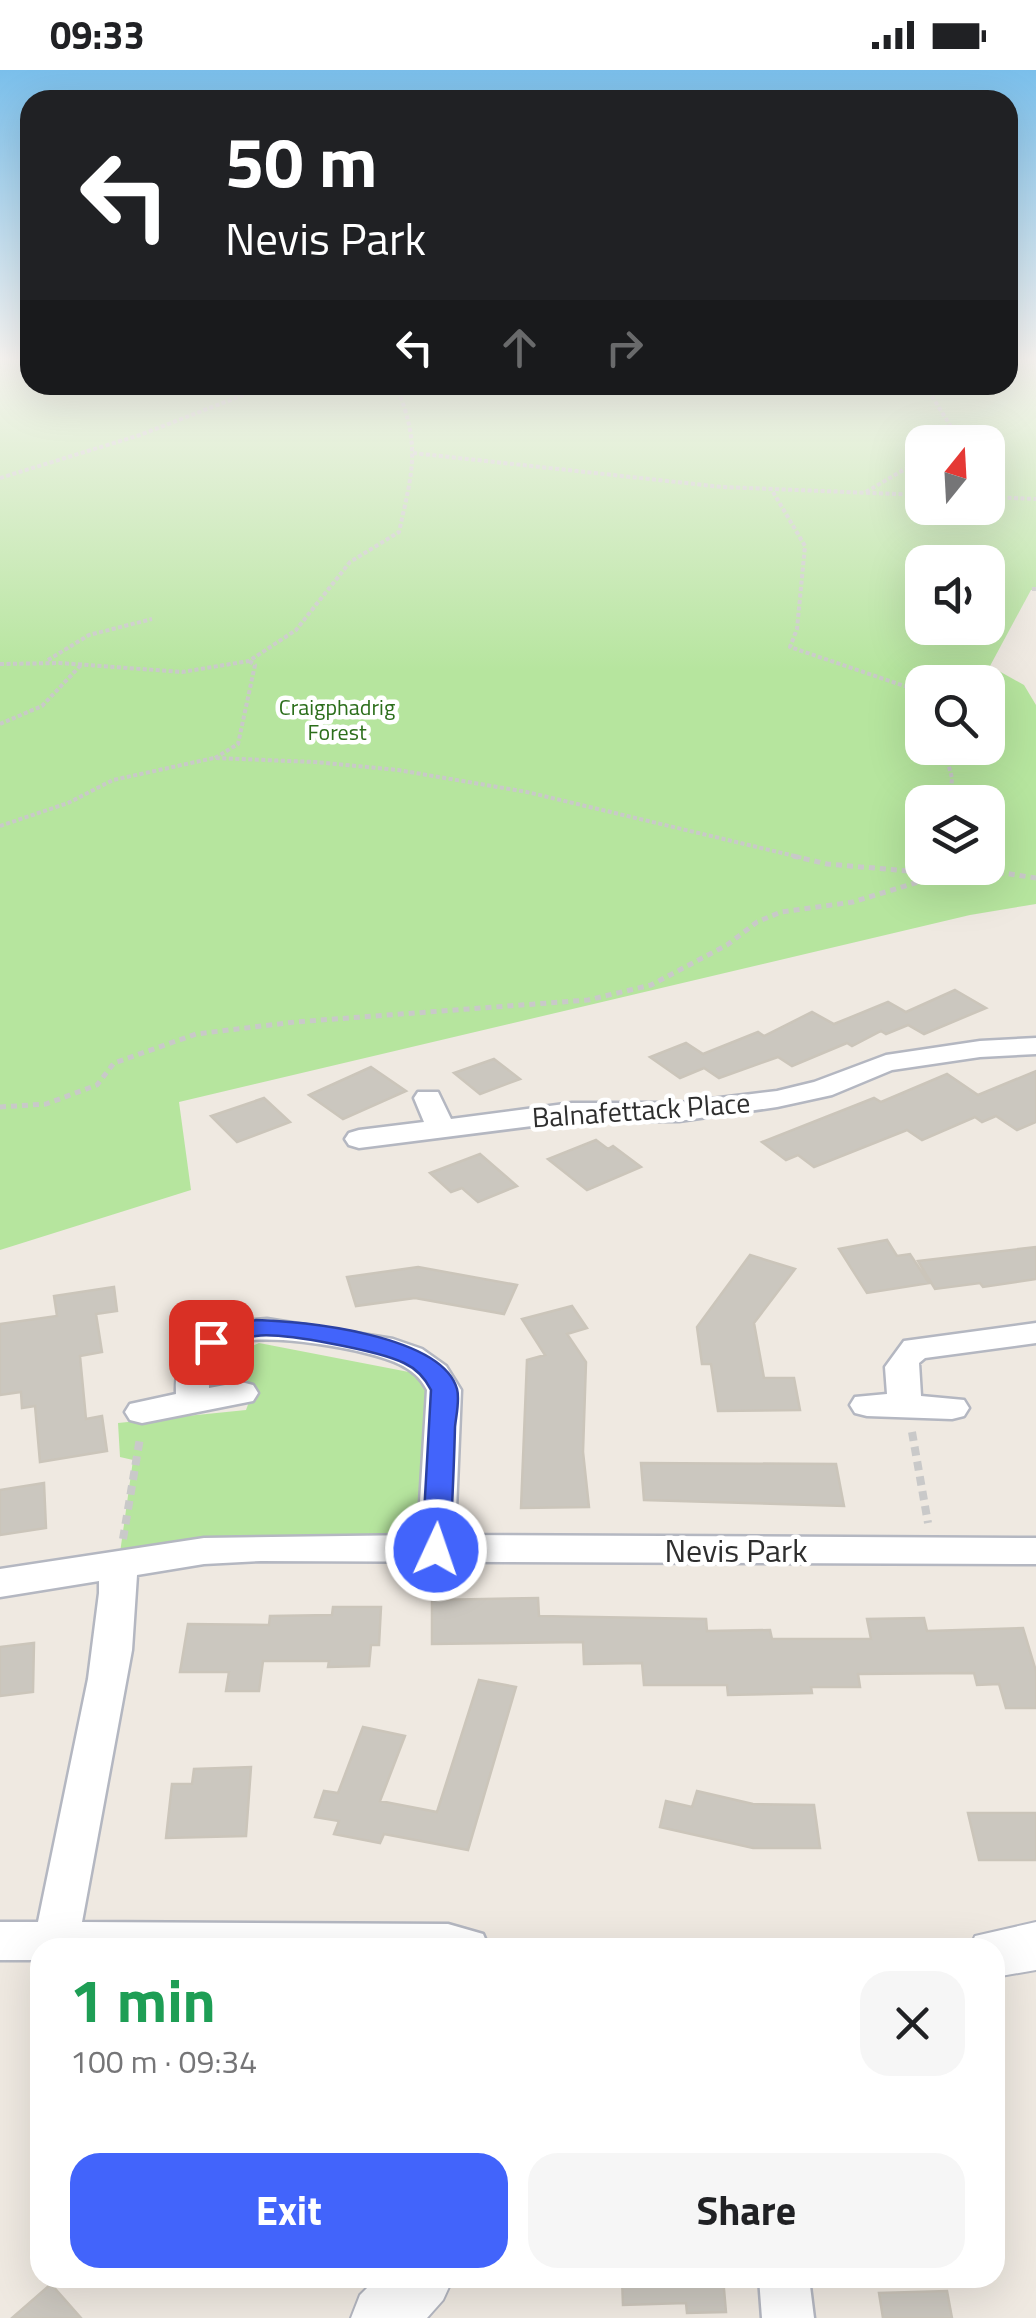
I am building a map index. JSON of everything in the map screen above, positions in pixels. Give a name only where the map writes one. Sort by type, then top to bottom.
[{"type":"street","name":"Balnafettack Place","points":[[359,1139],[572,1112],[679,1112],[777,1099],[822,1089],[886,1063],[980,1049],[1036,1046]]},
{"type":"street","points":[[428,1098],[441,1128]]},
{"type":"street","points":[[193,1401],[188,1378],[196,1358],[211,1342],[256,1328],[283,1328],[390,1349],[416,1358],[434,1372],[444,1390],[436,1550]]},
{"type":"street","points":[[908,1406],[899,1366],[904,1356],[916,1348],[1036,1333]]},
{"type":"street","points":[[142,1412],[241,1394]]},
{"type":"street","points":[[867,1406],[952,1408]]},
{"type":"street","name":"Nevis Park","points":[[0,1583],[204,1551],[261,1548],[1036,1551]]},
{"type":"street","points":[[58,1938],[83,1793],[113,1660],[118,1564]]},
{"type":"street","points":[[0,1941],[30,1943]]},
{"type":"street","points":[[1005,1951],[1036,1946]]},
{"type":"street","points":[[383,2318],[412,2288]]},
{"type":"street","points":[[785,2288],[788,2318]]},
{"type":"path","points":[[0,478],[49,463]]},
{"type":"path","points":[[0,664],[43,662],[182,672],[249,661],[296,630],[350,562],[399,532],[411,463]]},
{"type":"path","points":[[503,463],[722,487],[905,493]]},
{"type":"path","points":[[865,492],[905,469]]},
{"type":"path","points":[[773,492],[805,546],[797,629],[790,647],[905,686]]},
{"type":"path","points":[[1005,498],[1036,499]]},
{"type":"path","points":[[43,662],[89,635],[152,619]]},
{"type":"path","points":[[214,758],[238,744],[255,665],[249,661]]},
{"type":"path","points":[[0,724],[42,706],[83,664]]},
{"type":"path","points":[[0,826],[68,804],[113,780],[214,758],[398,770],[527,792],[827,864],[905,869]]},
{"type":"path","points":[[1005,873],[1036,878]]},
{"type":"path","points":[[0,1106],[46,1104],[96,1084],[114,1063],[196,1034],[295,1022],[588,1000],[616,994],[651,985],[727,945],[757,922],[781,912],[853,902],[905,884]]},
{"type":"path","points":[[908,1406],[933,1551]]},
{"type":"path","points":[[118,1564],[138,1470],[142,1412]]},
{"type":"green space","name":"Craigphadrig Forest","points":[[0,463],[905,463],[905,525],[1005,525],[1005,463],[1036,463],[1036,590],[1031,590],[1005,638],[1005,545],[905,545],[905,645],[1001,645],[991,665],[905,665],[905,765],[1005,765],[1005,674],[1024,685],[1036,705],[1036,904],[970,915],[179,1102],[191,1190],[0,1250]]},
{"type":"green space","points":[[259,1343],[414,1373],[429,1390],[421,1536],[119,1560],[133,1460],[120,1457],[118,1423],[246,1410],[253,1391],[220,1385],[212,1375],[230,1356]]},
{"type":"building","points":[[955,990],[986,1008],[924,1034],[908,1025],[886,1034],[881,1031],[852,1046],[847,1043],[792,1066],[778,1057],[719,1078],[704,1068],[680,1078],[650,1057],[686,1043],[703,1054],[758,1032],[764,1036],[812,1012],[834,1024],[888,1002],[906,1012]]},
{"type":"building","points":[[494,1059],[520,1079],[480,1094],[454,1073]]},
{"type":"building","points":[[371,1067],[406,1091],[343,1119],[309,1095]]},
{"type":"building","points":[[1036,1071],[1036,1122],[1017,1130],[996,1116],[982,1122],[975,1117],[922,1140],[907,1130],[814,1167],[798,1155],[786,1160],[762,1142],[874,1098],[881,1102],[947,1074],[978,1095]]},
{"type":"building","points":[[264,1098],[290,1122],[237,1142],[211,1116]]},
{"type":"building","points":[[596,1140],[608,1149],[613,1146],[641,1167],[587,1190],[548,1159]]},
{"type":"building","points":[[480,1154],[517,1186],[478,1202],[462,1188],[451,1192],[430,1173]]},
{"type":"building","points":[[887,1240],[897,1256],[910,1254],[929,1283],[867,1293],[839,1249]]},
{"type":"building","points":[[1036,1247],[1036,1279],[983,1287],[980,1283],[935,1289],[918,1261]]},
{"type":"building","points":[[750,1255],[795,1269],[754,1323],[764,1378],[794,1378],[800,1410],[718,1411],[711,1364],[702,1364],[697,1327]]},
{"type":"building","points":[[418,1267],[517,1285],[504,1314],[415,1298],[356,1306],[347,1277]]},
{"type":"building","points":[[114,1287],[117,1311],[96,1314],[102,1352],[80,1356],[86,1419],[102,1416],[107,1451],[40,1462],[35,1406],[22,1408],[21,1392],[0,1395],[0,1324],[57,1316],[54,1296]]},
{"type":"building","points":[[572,1306],[587,1328],[567,1334],[586,1362],[583,1452],[589,1507],[521,1508],[527,1360],[545,1355],[522,1319]]},
{"type":"building","points":[[641,1463],[836,1464],[844,1506],[644,1500]]},
{"type":"building","points":[[44,1483],[46,1528],[0,1535],[0,1490]]},
{"type":"building","points":[[538,1598],[539,1616],[706,1619],[707,1631],[770,1630],[772,1639],[871,1639],[867,1619],[924,1618],[927,1631],[1023,1628],[1036,1671],[1036,1708],[1006,1708],[999,1684],[977,1685],[974,1673],[858,1674],[860,1687],[811,1687],[812,1693],[728,1695],[727,1685],[644,1685],[642,1663],[584,1664],[583,1642],[432,1644],[432,1600]]},
{"type":"building","points":[[333,1607],[381,1607],[379,1645],[371,1645],[369,1666],[328,1667],[329,1661],[263,1661],[259,1691],[226,1691],[229,1672],[180,1672],[188,1624],[269,1625],[270,1616],[332,1615]]},
{"type":"building","points":[[34,1643],[33,1692],[0,1696],[0,1647]]},
{"type":"building","points":[[479,1680],[516,1687],[468,1850],[384,1834],[380,1843],[334,1834],[339,1821],[315,1817],[324,1791],[338,1793],[363,1727],[405,1736],[380,1801],[437,1812]]},
{"type":"building","points":[[251,1767],[246,1836],[166,1838],[172,1784],[192,1784],[194,1769]]},
{"type":"building","points":[[697,1791],[753,1804],[814,1805],[820,1848],[753,1848],[660,1827],[666,1801],[692,1807]]},
{"type":"building","points":[[968,1813],[1036,1813],[1036,1860],[979,1860]]},
{"type":"building","points":[[46,2288],[55,2288],[81,2318],[12,2318]]},
{"type":"building","points":[[622,2288],[724,2288],[726,2312],[687,2313],[686,2303],[623,2305]]},
{"type":"building","points":[[947,2291],[952,2318],[883,2318],[879,2293]]},
{"type":"route","points":[[211,1342],[230,1332],[283,1328],[390,1349],[416,1358],[434,1372],[444,1390],[436,1550]]}]
